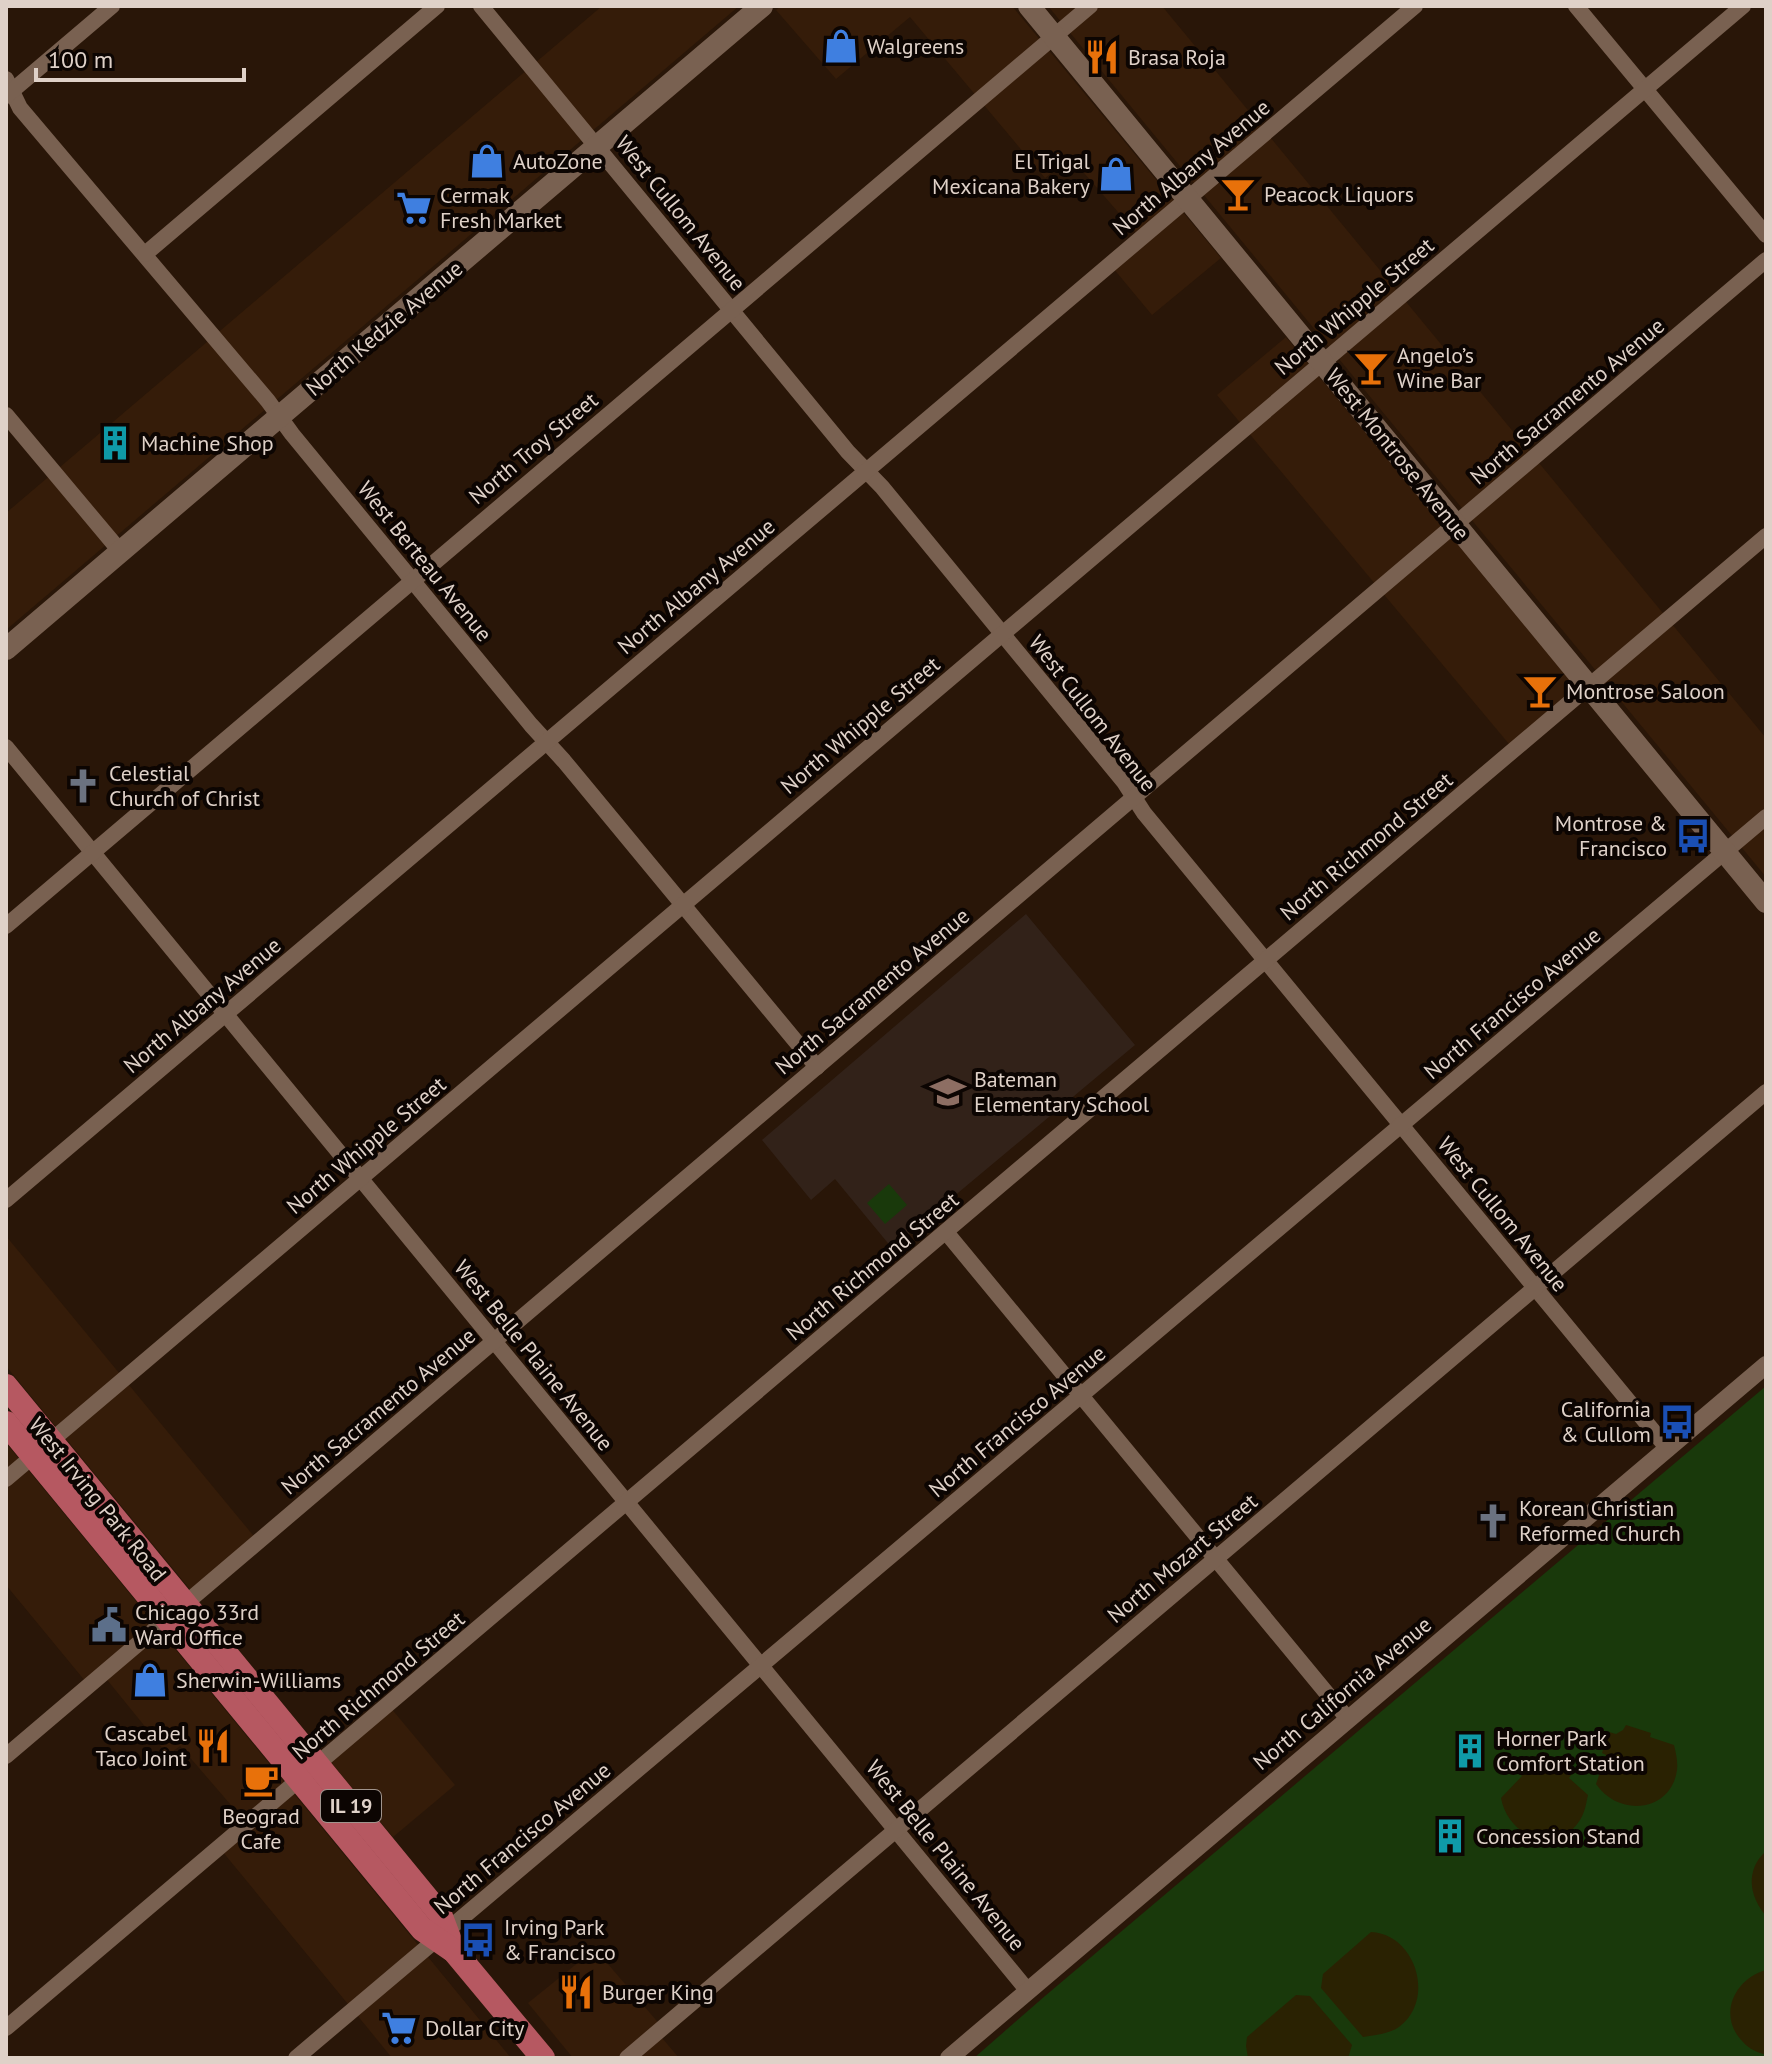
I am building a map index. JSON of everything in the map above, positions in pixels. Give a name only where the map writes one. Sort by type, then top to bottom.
[{"type":"main road","name":"North Kedzie Avenue","points":[[6,649],[762,6]]},
{"type":"main road","name":"West Montrose Avenue","points":[[1029,6],[1766,902]]},
{"type":"main road","name":"West Irving Park Road","points":[[6,1386],[42,1449],[309,1772],[422,1929],[446,1940],[543,2058]]},
{"type":"main road","name":"West Irving Park Road","points":[[6,1423],[42,1449]]},
{"type":"street","points":[[8,89],[112,6]]},
{"type":"street","points":[[145,254],[437,6]]},
{"type":"street","name":"West Cullom Avenue","points":[[481,6],[848,452],[882,487],[1124,782],[1144,813],[1668,1449]]},
{"type":"street","name":"North Troy Street","points":[[6,926],[1090,6]]},
{"type":"street","name":"North Albany Avenue","points":[[6,1200],[1415,6]]},
{"type":"street","points":[[1576,6],[1766,235]]},
{"type":"street","name":"North Whipple Street","points":[[6,1479],[1743,6]]},
{"type":"street","name":"West Berteau Avenue","points":[[8,89],[20,108],[280,416],[412,580],[817,1067]]},
{"type":"street","name":"North Sacramento Avenue","points":[[6,1756],[1766,260]]},
{"type":"street","points":[[6,415],[120,551]]},
{"type":"street","name":"North Richmond Street","points":[[6,2028],[1766,536]]},
{"type":"street","name":"West Belle Plaine Avenue","points":[[6,747],[1028,1991]]},
{"type":"street","name":"North Francisco Avenue","points":[[296,2058],[446,1940],[761,1665],[1766,817]]},
{"type":"street","name":"North Mozart Street","points":[[627,2058],[1766,1092]]},
{"type":"street","points":[[946,1232],[1348,1719]]},
{"type":"street","name":"North California Avenue","points":[[949,2058],[1766,1365]]},
{"type":"shaded area","points":[[602,6],[739,6],[6,630],[6,513]]},
{"type":"shaded area","points":[[781,6],[1012,6],[1221,258],[1152,315],[1108,262],[1138,235],[1071,158],[1045,178],[910,17],[836,79],[776,10]]},
{"type":"shaded area","points":[[1048,6],[1162,6],[1766,738],[1766,877]]},
{"type":"shaded area","points":[[1286,337],[1580,692],[1514,750],[1217,395]]},
{"type":"shaded area","name":"Bateman Elementary School","points":[[1026,914],[1135,1045],[892,1248],[835,1179],[811,1200],[762,1140]]},
{"type":"shaded area","points":[[6,1236],[257,1540],[193,1593],[6,1366]]},
{"type":"shaded area","points":[[6,1443],[511,2058],[392,2058],[222,1851],[249,1826],[180,1746],[168,1755],[104,1676],[90,1687],[6,1585]]},
{"type":"shaded area","points":[[390,1707],[455,1785],[393,1837],[328,1759]]},
{"type":"shaded area","points":[[595,1949],[662,2027],[657,2032],[679,2058],[573,2058],[528,2003]]},
{"type":"green space","points":[[889,1184],[907,1205],[885,1224],[867,1203]]},
{"type":"green space","points":[[1766,1386],[1766,2058],[974,2058],[1045,1996]]},
{"type":"sand","points":[[1626,1725],[1674,1745],[1677,1770],[1673,1784],[1665,1795],[1642,1806],[1617,1802],[1596,1784],[1606,1755],[1602,1753],[1609,1732],[1616,1734]]},
{"type":"sand","points":[[1534,1756],[1540,1762],[1552,1757],[1588,1795],[1580,1820],[1559,1838],[1534,1838],[1523,1832],[1505,1812],[1501,1798],[1522,1776],[1519,1773]]},
{"type":"sand","points":[[1766,1851],[1766,1916],[1753,1892],[1752,1875],[1759,1858]]},
{"type":"sand","points":[[1371,1932],[1387,1936],[1400,1944],[1409,1956],[1416,1970],[1417,2001],[1399,2027],[1363,2037],[1321,1988],[1323,1974]]},
{"type":"sand","points":[[1766,1970],[1766,2055],[1751,2048],[1735,2032],[1730,2010],[1745,1981]]},
{"type":"sand","points":[[1296,1995],[1310,1996],[1352,2045],[1348,2058],[1248,2058],[1247,2037]]},
{"type":"place","name":"Walgreens","points":[[841,46]]},
{"type":"place","name":"Brasa Roja","points":[[1102,57]]},
{"type":"place","name":"AutoZone","points":[[487,161]]},
{"type":"place","name":"El Trigal Mexicana Bakery","points":[[1116,174]]},
{"type":"place","name":"Peacock Liquors","points":[[1238,194]]},
{"type":"place","name":"Cermak Fresh Market","points":[[414,208]]},
{"type":"place","name":"Angelo’s Wine Bar","points":[[1371,368]]},
{"type":"place","name":"Machine Shop","points":[[115,443]]},
{"type":"place","name":"Montrose Saloon","points":[[1540,691]]},
{"type":"place","name":"Celestial Church of Christ","points":[[83,786]]},
{"type":"place","name":"Montrose & Francisco","points":[[1693,836]]},
{"type":"place","name":"Bateman Elementary School","points":[[948,1092]]},
{"type":"place","name":"California & Cullom","points":[[1677,1422]]},
{"type":"place","name":"Korean Christian Reformed Church","points":[[1493,1521]]},
{"type":"place","name":"Chicago 33rd Ward Office","points":[[109,1625]]},
{"type":"place","name":"Sherwin-Williams","points":[[150,1680]]},
{"type":"place","name":"Cascabel Taco Joint","points":[[213,1746]]},
{"type":"place","name":"Horner Park Comfort Station","points":[[1470,1751]]},
{"type":"place","name":"Beograd Cafe","points":[[261,1780]]},
{"type":"place","name":"Concession Stand","points":[[1450,1836]]},
{"type":"place","name":"Irving Park & Francisco","points":[[478,1940]]},
{"type":"place","name":"Burger King","points":[[576,1992]]},
{"type":"place","name":"Dollar City","points":[[399,2028]]}]
